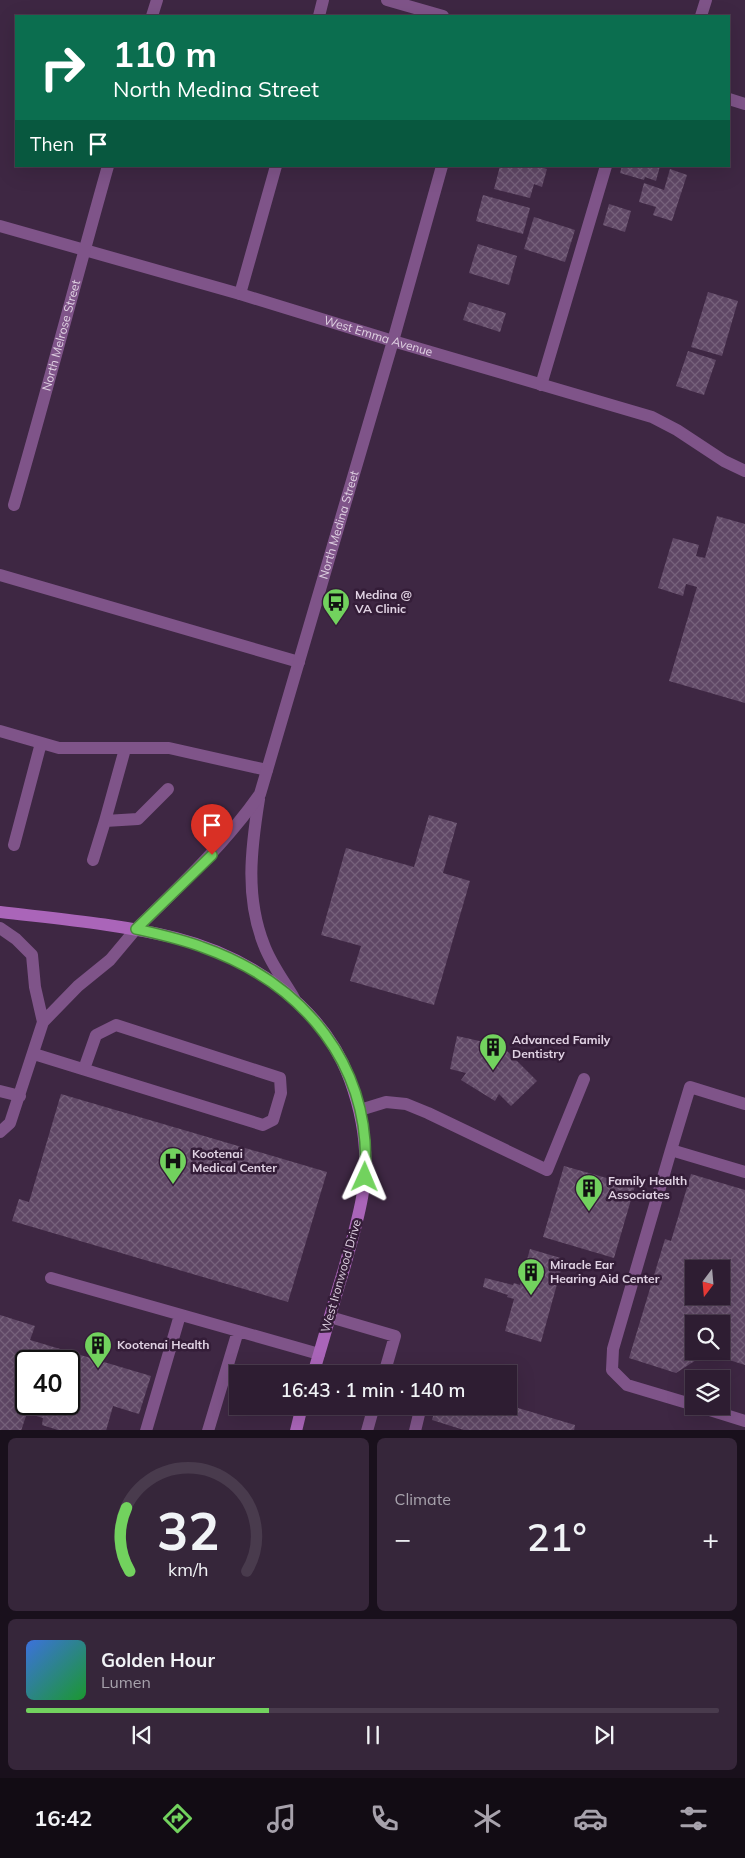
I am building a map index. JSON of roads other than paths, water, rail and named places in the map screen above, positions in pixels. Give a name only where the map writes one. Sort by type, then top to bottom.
[{"type":"street","points":[[152,15],[157,0]]},
{"type":"street","points":[[319,15],[323,0]]},
{"type":"street","points":[[387,0],[440,15]]},
{"type":"street","points":[[701,15],[706,0]]},
{"type":"street","points":[[730,100],[745,104]]},
{"type":"street","name":"North Melrose Street","points":[[14,505],[52,375],[108,167]]},
{"type":"street","points":[[240,294],[276,167]]},
{"type":"street","name":"North Medina Street","points":[[43,1022],[78,986],[110,960],[136,929],[212,855],[260,794],[393,341],[442,167]]},
{"type":"street","points":[[541,385],[606,167]]},
{"type":"street","name":"West Emma Avenue","points":[[0,226],[240,294],[652,417],[724,461],[745,471]]},
{"type":"street","points":[[0,575],[299,662]]},
{"type":"street","points":[[0,731],[59,748],[170,748],[267,770]]},
{"type":"street","points":[[14,845],[41,743]]},
{"type":"street","points":[[93,860],[125,749]]},
{"type":"street","points":[[105,821],[138,819],[168,789]]},
{"type":"street","points":[[260,794],[251,852],[250,871],[253,904],[264,947],[295,999]]},
{"type":"street","name":"West Ironwood Drive","points":[[0,912],[136,929],[204,947],[234,960],[264,977],[295,999],[317,1022],[333,1045],[346,1070],[360,1110],[366,1163],[364,1191],[357,1221],[316,1365]]},
{"type":"street","points":[[0,928],[16,939],[32,955],[35,987],[43,1022],[10,1123],[0,1132]]},
{"type":"street","points":[[34,1054],[263,1125],[273,1120],[282,1093],[280,1078],[116,1025],[96,1035],[84,1069]]},
{"type":"street","points":[[360,1110],[386,1102],[406,1104],[547,1170],[584,1079]]},
{"type":"street","points":[[685,1403],[627,1385],[612,1370],[613,1349],[690,1087],[745,1104]]},
{"type":"street","points":[[0,1091],[20,1096]]},
{"type":"street","points":[[671,1150],[745,1172]]},
{"type":"street","points":[[51,1278],[319,1354]]},
{"type":"street","points":[[146,1430],[180,1315]]},
{"type":"street","points":[[330,1317],[395,1336],[387,1365]]},
{"type":"street","points":[[208,1430],[238,1331]]},
{"type":"street","points":[[296,1430],[300,1415]]},
{"type":"street","points":[[367,1430],[371,1415]]},
{"type":"street","points":[[415,1430],[419,1415]]},
{"type":"street","points":[[725,1415],[745,1421]]},
{"type":"place","name":"Medina @ VA Clinic","points":[[336,626]]},
{"type":"place","name":"Advanced Family Dentistry","points":[[493,1071]]},
{"type":"place","name":"Kootenai Medical Center","points":[[173,1185]]},
{"type":"place","name":"Family Health Associates","points":[[589,1212]]},
{"type":"place","name":"Miracle Ear Hearing Aid Center","points":[[531,1296]]},
{"type":"place","name":"Kootenai Health","points":[[98,1369]]}]
